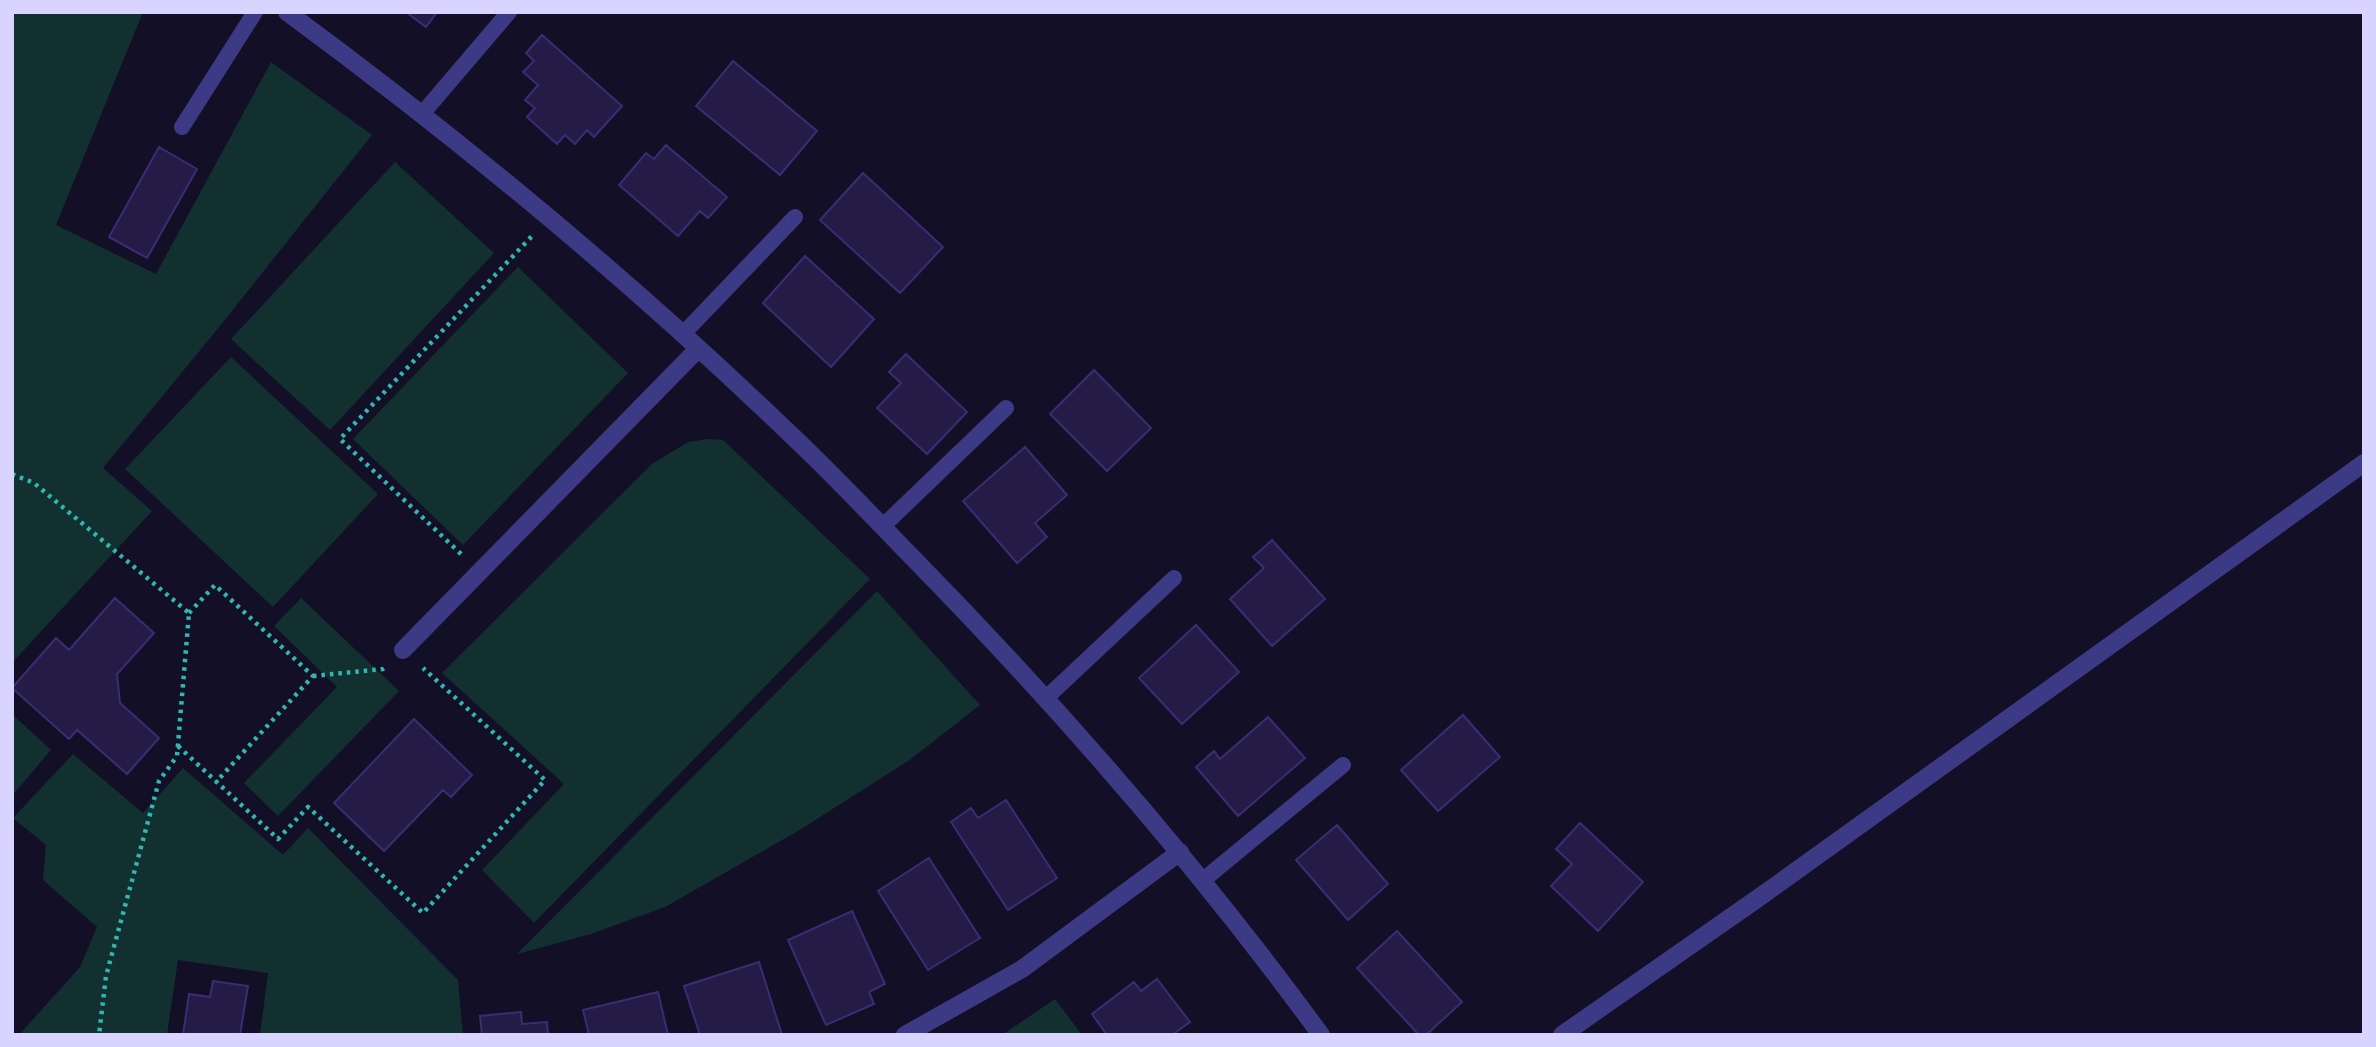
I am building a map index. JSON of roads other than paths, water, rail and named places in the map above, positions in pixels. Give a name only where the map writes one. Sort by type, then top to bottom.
[{"type":"street","points":[[287,12],[422,114],[550,218],[788,431],[1046,698],[1180,852],[1321,1035]]},
{"type":"street","points":[[403,650],[698,349]]},
{"type":"street","points":[[1562,1035],[1764,894],[2364,463]]},
{"type":"street","points":[[905,1035],[1022,969],[1180,852]]},
{"type":"lane","points":[[182,127],[254,12]]},
{"type":"lane","points":[[422,114],[509,12]]},
{"type":"lane","points":[[682,335],[795,217]]},
{"type":"lane","points":[[882,527],[1006,408]]},
{"type":"lane","points":[[1046,698],[1174,578]]},
{"type":"lane","points":[[1202,881],[1343,765]]}]
